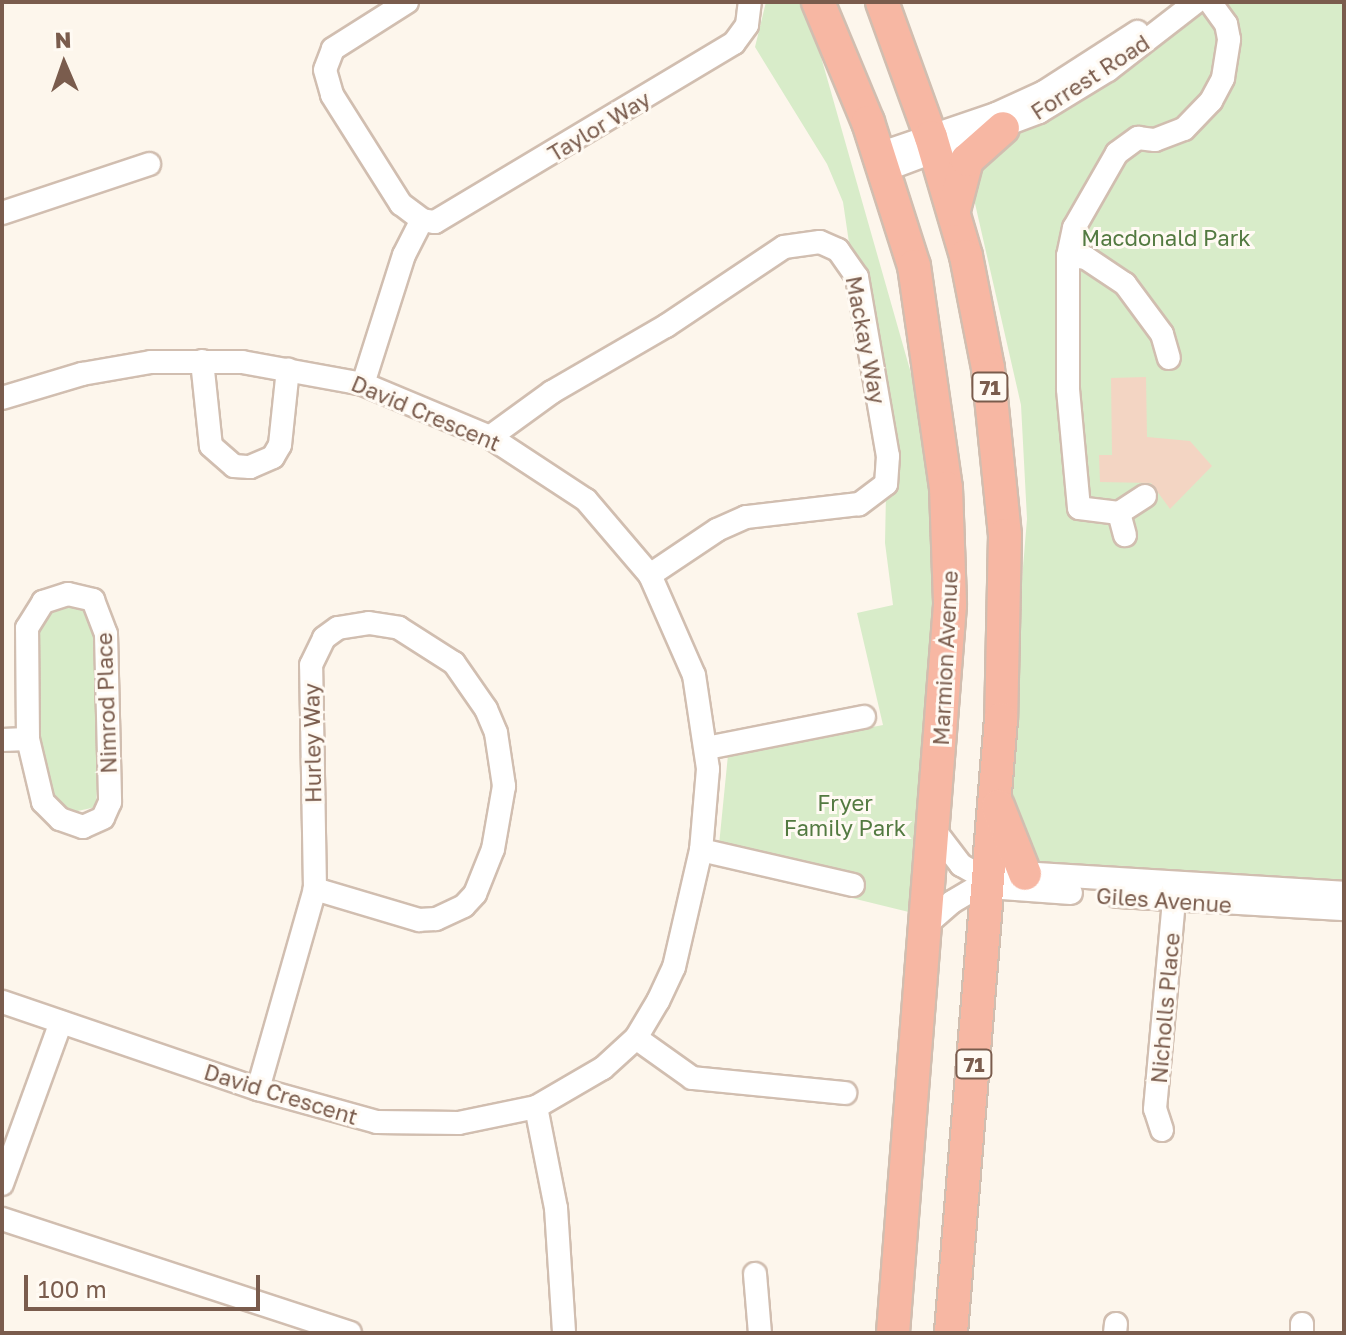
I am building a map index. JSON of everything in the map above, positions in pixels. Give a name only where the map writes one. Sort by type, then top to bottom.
[{"type":"highway","name":"Marmion Avenue","points":[[818,2],[882,162],[925,319],[946,488],[950,605],[928,923],[893,1333]]},
{"type":"highway","name":"71","points":[[882,2],[934,144],[954,211],[988,368],[1002,480],[1004,624],[995,795],[951,1333]]},
{"type":"highway","points":[[954,211],[967,160],[1003,128]]},
{"type":"highway","points":[[995,795],[1025,874]]},
{"type":"street","points":[[363,384],[404,255],[422,220],[393,193],[332,95],[325,70],[333,49],[407,2]]},
{"type":"street","name":"Taylor Way","points":[[422,220],[448,218],[734,43],[747,25],[750,2]]},
{"type":"street","name":"Forrest Road","points":[[934,144],[1044,92],[1174,2]]},
{"type":"street","name":"Forrest Road","points":[[882,162],[934,144],[1003,128],[1073,93],[1196,2]]},
{"type":"street","points":[[1145,496],[1122,524],[1079,508],[1068,389],[1068,256],[1074,228],[1117,153],[1138,138],[1155,140],[1184,129],[1211,101],[1223,78],[1229,39],[1226,24],[1210,2]]},
{"type":"street","points":[[2,213],[149,164]]},
{"type":"street","name":"Mackay Way","points":[[490,437],[552,392],[666,326],[784,247],[820,242],[838,250],[857,277],[887,445],[886,484],[859,504],[746,517],[717,530],[650,575]]},
{"type":"street","points":[[1068,256],[1086,258],[1125,284],[1162,334],[1169,358]]},
{"type":"street","points":[[202,361],[211,446],[234,466],[263,464],[280,445],[288,369]]},
{"type":"street","name":"David Crescent","points":[[2,398],[82,374],[151,362],[202,361],[288,369],[363,384],[490,437],[586,500],[650,575],[694,675],[707,748],[701,850],[674,967],[636,1038],[603,1068],[536,1107],[459,1123],[411,1125],[332,1112],[2,1002]]},
{"type":"street","name":"Nimrod Place","points":[[68,594],[83,595],[101,610],[106,634],[110,802],[103,818],[83,827],[50,813],[37,786],[28,739],[27,628],[43,602],[68,594]]},
{"type":"street","name":"Hurley Way","points":[[258,1089],[315,889],[311,665],[324,638],[338,628],[369,623],[399,628],[454,663],[486,709],[499,745],[504,786],[493,849],[475,894],[464,906],[436,919],[419,920],[315,889]]},
{"type":"street","points":[[707,748],[864,717]]},
{"type":"street","points":[[2,740],[28,739]]},
{"type":"street","name":"Giles Avenue","points":[[935,831],[961,865],[1002,888],[1175,893],[1344,893]]},
{"type":"street","points":[[701,850],[853,885]]},
{"type":"street","name":"Giles Avenue","points":[[988,878],[1025,874],[1175,893],[1344,909]]},
{"type":"street","points":[[928,923],[988,878]]},
{"type":"street","name":"Nicholls Place","points":[[1162,1130],[1155,1109],[1175,893]]},
{"type":"street","points":[[2,1184],[61,1022]]},
{"type":"street","points":[[636,1038],[692,1078],[845,1093]]},
{"type":"street","points":[[536,1107],[556,1208],[564,1333]]},
{"type":"street","points":[[2,1219],[350,1333]]},
{"type":"street","points":[[755,1274],[760,1333]]},
{"type":"green space","name":"Fryer Family Park","points":[[766,2],[806,4],[947,500],[921,915],[717,865],[728,755],[883,725],[857,613],[893,605],[885,543],[886,493],[843,202],[827,164],[755,47]]},
{"type":"green space","name":"Macdonald Park","points":[[1191,2],[1344,2],[1344,887],[998,869],[1027,519],[1021,405],[963,151]]},
{"type":"green space","points":[[70,605],[81,607],[95,627],[99,748],[96,807],[73,812],[62,808],[46,781],[37,728],[37,626],[44,613]]},
{"type":"building","points":[[1146,377],[1147,437],[1190,441],[1212,466],[1170,509],[1151,483],[1100,482],[1099,455],[1112,455],[1111,378]]}]
